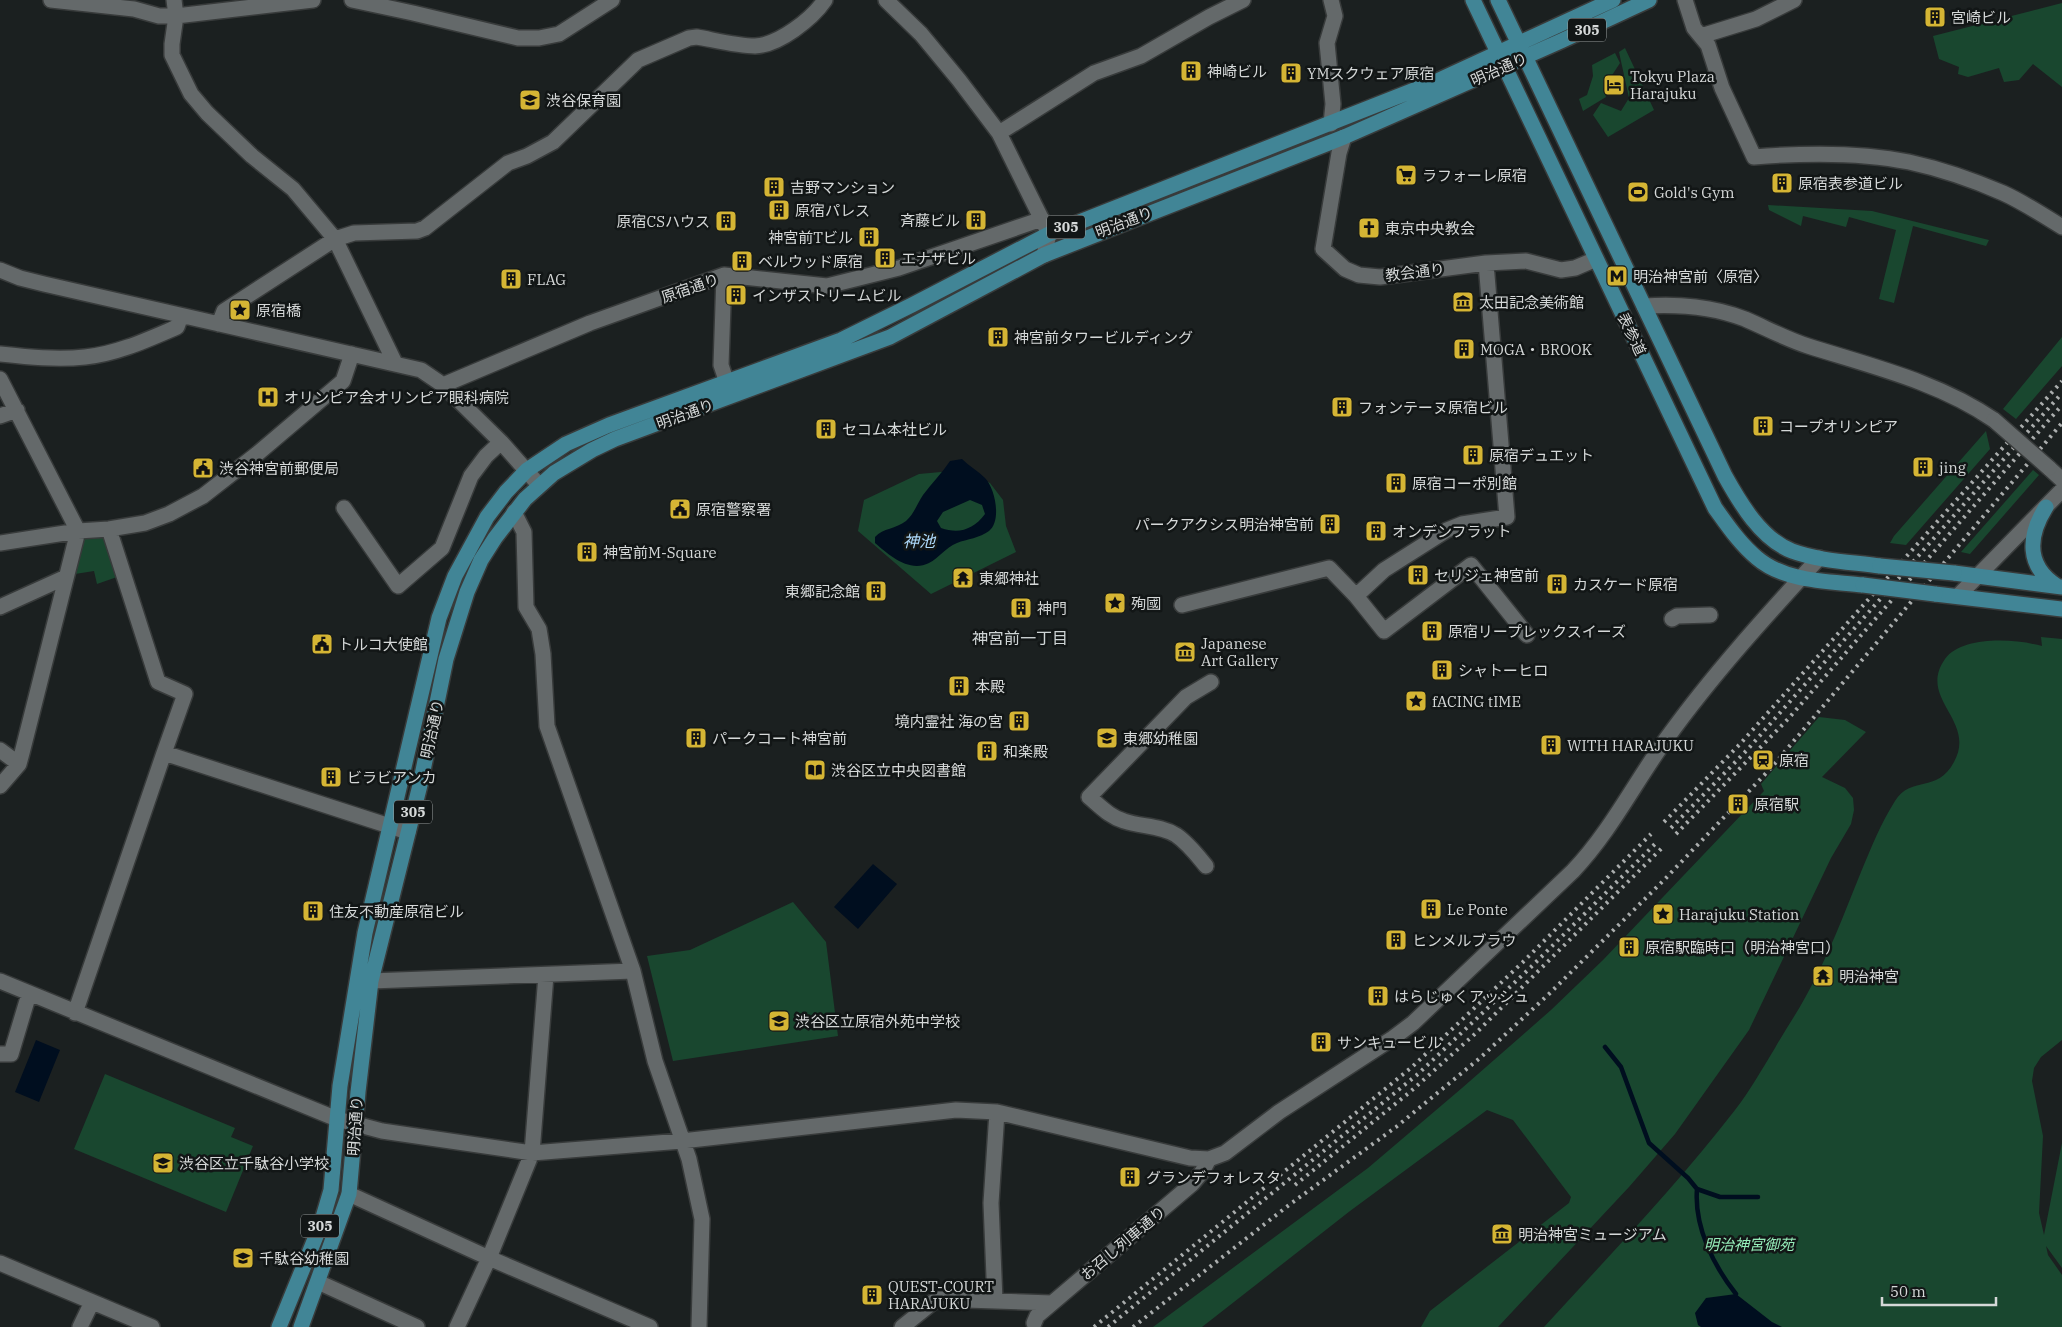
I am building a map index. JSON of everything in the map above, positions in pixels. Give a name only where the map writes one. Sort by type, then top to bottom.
[{"type":"main road","name":"表参道","points":[[1473,0],[1715,508],[1746,548],[1774,569],[1801,578],[2062,609]]},
{"type":"main road","name":"表参道","points":[[1498,0],[1725,476],[1742,504],[1765,531],[1790,550],[1819,558],[1978,575],[2060,587]]},
{"type":"main road","name":"明治通り","points":[[1522,51],[1613,0]]},
{"type":"main road","name":"明治通り","points":[[301,1327],[349,1194],[358,1092],[371,981],[420,785],[446,659],[458,616],[481,560],[514,512],[539,485],[574,460],[615,439],[890,337],[1044,255],[1344,137],[1522,51],[1649,0]]},
{"type":"main road","name":"明治通り","points":[[279,1327],[321,1224],[331,1190],[336,1119],[365,933],[439,618],[455,576],[475,537],[501,498],[527,470],[566,444],[585,434],[726,380],[841,340],[912,306],[1049,234],[1285,140],[1437,82],[1502,60]]},
{"type":"main road","points":[[2046,507],[2036,526],[2033,538],[2033,551],[2036,564],[2042,574],[2060,587]]},
{"type":"street","points":[[51,0],[134,9],[159,16],[176,16],[313,0]]},
{"type":"street","points":[[174,0],[176,16],[172,55],[191,94],[206,113],[252,156],[293,190],[335,239],[395,363]]},
{"type":"street","points":[[352,0],[416,6],[518,38],[538,38],[559,34],[612,0]]},
{"type":"street","points":[[219,324],[224,311],[335,239],[354,233],[425,228],[508,163],[527,156],[553,142],[638,60],[689,38],[697,37],[755,46],[780,39],[809,18],[825,0]]},
{"type":"street","points":[[886,0],[927,42],[999,133],[1049,234],[1044,255]]},
{"type":"street","points":[[999,133],[1094,73],[1141,56],[1243,0]]},
{"type":"street","points":[[1330,124],[1332,104],[1327,43],[1335,16],[1331,0]]},
{"type":"street","points":[[1685,0],[1694,28],[1708,44],[1722,88],[1754,157],[1777,155],[1843,156],[1908,162],[1935,169],[2003,193],[2062,227]]},
{"type":"street","points":[[1701,36],[1756,19],[1794,0]]},
{"type":"street","name":"教会通り","points":[[1344,137],[1339,153],[1323,249],[1346,269],[1359,275],[1380,277],[1486,262],[1526,262],[1561,270],[1575,268],[1596,259]]},
{"type":"street","name":"原宿通り","points":[[443,385],[589,324],[724,275],[827,286],[899,268],[1042,220]]},
{"type":"street","points":[[1356,596],[1384,570],[1447,530],[1462,524],[1508,517],[1486,262]]},
{"type":"street","points":[[0,270],[20,278],[44,284],[421,370],[443,385],[502,442],[539,485]]},
{"type":"street","points":[[724,275],[721,365],[726,380]]},
{"type":"street","points":[[1644,306],[1699,306],[1744,319],[1792,341],[1889,370],[1978,410],[1994,420],[2062,480]]},
{"type":"street","points":[[0,354],[27,357],[86,357],[142,343],[177,327],[181,316]]},
{"type":"street","points":[[0,543],[78,531],[110,530],[145,523],[169,514],[202,496],[257,454],[343,381],[352,354]]},
{"type":"street","points":[[0,379],[78,531],[19,764],[0,786]]},
{"type":"street","points":[[0,416],[17,410]]},
{"type":"street","points":[[344,508],[398,586],[442,548],[471,476],[486,456],[502,442]]},
{"type":"street","points":[[1958,596],[2062,490]]},
{"type":"street","points":[[514,512],[524,532],[526,607],[539,629],[543,654],[547,726],[633,972],[655,1061],[689,1159],[702,1219],[699,1327]]},
{"type":"street","points":[[75,1013],[185,694],[158,682],[110,530]]},
{"type":"street","points":[[0,981],[336,1119],[356,1126],[382,1131],[532,1153],[682,1141],[956,1110],[997,1112],[1190,1158],[1209,1159],[1225,1153],[1279,1112],[1393,1038],[1412,1023],[1573,871],[1592,852],[1609,828],[1677,724],[1734,654],[1819,558]]},
{"type":"street","points":[[1182,605],[1329,568],[1356,596],[1384,631],[1471,565],[1527,635]]},
{"type":"street","points":[[0,607],[66,577]]},
{"type":"street","points":[[1672,619],[1677,616],[1710,615]]},
{"type":"street","points":[[1206,866],[1192,849],[1175,834],[1158,827],[1126,822],[1114,818],[1089,797],[1186,697],[1211,682]]},
{"type":"street","points":[[0,750],[19,764]]},
{"type":"street","points":[[164,753],[408,832]]},
{"type":"street","points":[[371,981],[633,972]]},
{"type":"street","points":[[457,1327],[489,1258],[532,1153],[546,974]]},
{"type":"street","points":[[0,1054],[11,1054],[29,994]]},
{"type":"street","points":[[995,1301],[991,1203],[997,1112]]},
{"type":"street","name":"お召し列車通り","points":[[1034,1323],[1037,1316],[1174,1201],[1192,1184],[1209,1159]]},
{"type":"street","points":[[349,1194],[489,1258],[650,1327]]},
{"type":"street","points":[[0,1263],[152,1327]]},
{"type":"street","points":[[318,1282],[417,1327]]},
{"type":"street","points":[[902,1327],[937,1299],[1052,1303]]},
{"type":"street","points":[[80,1327],[92,1302]]},
{"type":"green space","points":[[2062,3],[2062,87],[2033,64],[2019,80],[2004,82],[1999,68],[1968,77],[1958,74],[1959,67],[1939,59],[1933,36]]},
{"type":"green space","points":[[1625,48],[1654,110],[1608,137],[1593,115],[1601,103],[1621,111],[1629,98],[1619,52]]},
{"type":"green space","points":[[1615,53],[1620,63],[1603,89],[1606,97],[1583,111],[1579,99],[1587,95],[1593,76],[1592,65]]},
{"type":"green space","points":[[1768,205],[1872,211],[1989,240],[1986,246],[1913,226],[1894,303],[1879,299],[1896,230],[1849,217],[1846,227],[1803,216],[1801,226],[1769,210]]},
{"type":"green space","points":[[2062,337],[2062,366],[2016,419],[2003,409]]},
{"type":"green space","points":[[1986,431],[1990,449],[1906,545],[1890,543],[1894,536]]},
{"type":"green space","points":[[963,470],[990,483],[1003,500],[1006,526],[1016,552],[931,594],[858,531],[864,500],[919,474]]},
{"type":"green space","points":[[2033,470],[2039,475],[1970,554],[1961,552]]},
{"type":"green space","points":[[105,535],[117,577],[97,584],[94,571],[75,574],[82,537]]},
{"type":"green space","name":"明治神宮御苑","points":[[2041,637],[2062,639],[2062,1040],[2041,1057],[2034,1068],[2032,1081],[2043,1136],[2039,1213],[2044,1235],[2062,1143],[2062,1268],[2046,1246],[2048,1255],[2062,1275],[2062,1327],[1544,1327],[1666,1193],[1740,1103],[1756,1080],[1814,981],[1876,836],[1895,801],[1901,793],[1909,788],[1940,778],[1954,762],[1959,747],[1958,734],[1938,686],[1938,673],[1945,659],[1953,651],[1977,642],[2005,641],[2042,646]]},
{"type":"green space","points":[[1819,717],[1845,720],[1866,732],[1822,777],[1845,788],[1853,798],[1854,810],[1851,824],[1831,858],[1749,1030],[1675,1134],[1629,1187],[1498,1327],[1421,1327],[1430,1311],[1569,1203],[1571,1197],[1513,1120],[1487,1110],[1350,1211],[1202,1327],[1153,1327],[1368,1168],[1551,1010],[1603,960],[1764,791],[1761,784]]},
{"type":"green space","points":[[793,902],[826,942],[838,1036],[673,1061],[647,956],[690,950]]},
{"type":"green space","points":[[105,1074],[235,1128],[231,1137],[253,1146],[226,1212],[74,1149]]},
{"type":"water","name":"神池","points":[[962,459],[989,483],[996,504],[993,526],[982,535],[953,545],[922,566],[914,566],[900,561],[875,543],[875,537],[902,524],[909,518],[923,495],[950,461]],"holes":[[[970,500],[982,505],[985,514],[971,527],[954,531],[948,530],[941,528],[937,521],[943,512]]]},
{"type":"water","points":[[873,864],[897,884],[858,929],[834,907]]},
{"type":"water","points":[[36,1040],[60,1050],[39,1102],[15,1092]]},
{"type":"water","points":[[1736,1294],[1772,1322],[1782,1327],[1701,1327],[1698,1325],[1695,1313],[1706,1298]]},
{"type":"waterway","points":[[1605,1047],[1621,1067],[1649,1143],[1688,1178],[1697,1189],[1697,1203],[1702,1231],[1720,1271],[1736,1294]]},
{"type":"waterway","points":[[1697,1189],[1720,1197],[1758,1197]]},
{"type":"railway","points":[[1664,822],[1741,743],[2062,381]]},
{"type":"railway","points":[[1671,828],[1748,749],[2062,393]]},
{"type":"railway","points":[[1676,834],[1788,719],[2062,405]]},
{"type":"railway","points":[[1133,1327],[1289,1205],[1396,1127],[1480,1058],[1550,993],[1664,880],[1771,768],[2062,423]]},
{"type":"railway","points":[[1094,1327],[1412,1067],[1524,961],[1651,834]]},
{"type":"railway","points":[[1108,1327],[1418,1074],[1531,967],[1658,841]]},
{"type":"railway","points":[[1295,1185],[1410,1092],[1476,1033],[1663,847]]},
{"type":"place","name":"宮崎ビル","points":[[1935,17]]},
{"type":"place","name":"神崎ビル","points":[[1191,71]]},
{"type":"place","name":"YMスクウェア原宿","points":[[1291,73]]},
{"type":"place","name":"Tokyu Plaza Harajuku","points":[[1614,85]]},
{"type":"place","name":"渋谷保育園","points":[[530,100]]},
{"type":"place","name":"ラフォーレ原宿","points":[[1406,175]]},
{"type":"place","name":"原宿表参道ビル","points":[[1782,183]]},
{"type":"place","name":"吉野マンション","points":[[774,187]]},
{"type":"place","name":"Gold's Gym","points":[[1638,192]]},
{"type":"place","name":"原宿パレス","points":[[779,210]]},
{"type":"place","name":"斉藤ビル","points":[[976,220]]},
{"type":"place","name":"原宿CSハウス","points":[[726,221]]},
{"type":"place","name":"東京中央教会","points":[[1369,228]]},
{"type":"place","name":"神宮前Tビル","points":[[869,237]]},
{"type":"place","name":"エナザビル","points":[[885,258]]},
{"type":"place","name":"ベルウッド原宿","points":[[742,261]]},
{"type":"place","name":"明治神宮前〈原宿〉","points":[[1617,276]]},
{"type":"place","name":"FLAG","points":[[511,279]]},
{"type":"place","name":"インザストリームビル","points":[[736,295]]},
{"type":"place","name":"太田記念美術館","points":[[1463,302]]},
{"type":"place","name":"原宿橋","points":[[240,310]]},
{"type":"place","name":"神宮前タワービルディング","points":[[998,337]]},
{"type":"place","name":"MOGA・BROOK","points":[[1464,349]]},
{"type":"place","name":"オリンピア会オリンピア眼科病院","points":[[268,397]]},
{"type":"place","name":"フォンテーヌ原宿ビル","points":[[1342,407]]},
{"type":"place","name":"コープオリンピア","points":[[1763,426]]},
{"type":"place","name":"セコム本社ビル","points":[[826,429]]},
{"type":"place","name":"原宿デュエット","points":[[1473,455]]},
{"type":"place","name":"jing","points":[[1923,467]]},
{"type":"place","name":"渋谷神宮前郵便局","points":[[203,468]]},
{"type":"place","name":"原宿コーポ別館","points":[[1396,483]]},
{"type":"place","name":"原宿警察署","points":[[680,509]]},
{"type":"place","name":"パークアクシス明治神宮前","points":[[1330,524]]},
{"type":"place","name":"オンデンフラット","points":[[1376,531]]},
{"type":"place","name":"神宮前M-Square","points":[[587,552]]},
{"type":"place","name":"セリジェ神宮前","points":[[1418,575]]},
{"type":"place","name":"東郷神社","points":[[963,578]]},
{"type":"place","name":"カスケード原宿","points":[[1557,584]]},
{"type":"place","name":"東郷記念館","points":[[876,591]]},
{"type":"place","name":"殉國","points":[[1115,603]]},
{"type":"place","name":"神門","points":[[1021,608]]},
{"type":"place","name":"原宿リープレックスイーズ","points":[[1432,631]]},
{"type":"place","name":"トルコ大使館","points":[[322,644]]},
{"type":"place","name":"Japanese Art Gallery","points":[[1185,652]]},
{"type":"place","name":"シャトーヒロ","points":[[1442,670]]},
{"type":"place","name":"本殿","points":[[959,686]]},
{"type":"place","name":"fACING tIME","points":[[1416,701]]},
{"type":"place","name":"境内霊社 海の宮","points":[[1019,721]]},
{"type":"place","name":"パークコート神宮前","points":[[696,738]]},
{"type":"place","name":"東郷幼稚園","points":[[1107,738]]},
{"type":"place","name":"WITH HARAJUKU","points":[[1551,745]]},
{"type":"place","name":"和楽殿","points":[[987,751]]},
{"type":"place","name":"原宿","points":[[1763,760]]},
{"type":"place","name":"渋谷区立中央図書館","points":[[815,770]]},
{"type":"place","name":"ビラビアンカ","points":[[331,777]]},
{"type":"place","name":"原宿駅","points":[[1738,804]]},
{"type":"place","name":"Le Ponte","points":[[1431,909]]},
{"type":"place","name":"住友不動産原宿ビル","points":[[313,911]]},
{"type":"place","name":"Harajuku Station","points":[[1663,914]]},
{"type":"place","name":"ヒンメルブラウ","points":[[1396,940]]},
{"type":"place","name":"原宿駅臨時口（明治神宮口）","points":[[1629,947]]},
{"type":"place","name":"明治神宮","points":[[1823,976]]},
{"type":"place","name":"はらじゅくアッシュ","points":[[1378,996]]},
{"type":"place","name":"渋谷区立原宿外苑中学校","points":[[779,1021]]},
{"type":"place","name":"サンキュービル","points":[[1321,1042]]},
{"type":"place","name":"渋谷区立千駄谷小学校","points":[[163,1163]]},
{"type":"place","name":"グランデフォレスタ","points":[[1130,1177]]},
{"type":"place","name":"明治神宮ミュージアム","points":[[1502,1234]]},
{"type":"place","name":"千駄谷幼稚園","points":[[243,1258]]},
{"type":"place","name":"QUEST-COURT HARAJUKU","points":[[872,1295]]},
{"type":"district","name":"神宮前一丁目","points":[[1020,638]]}]
